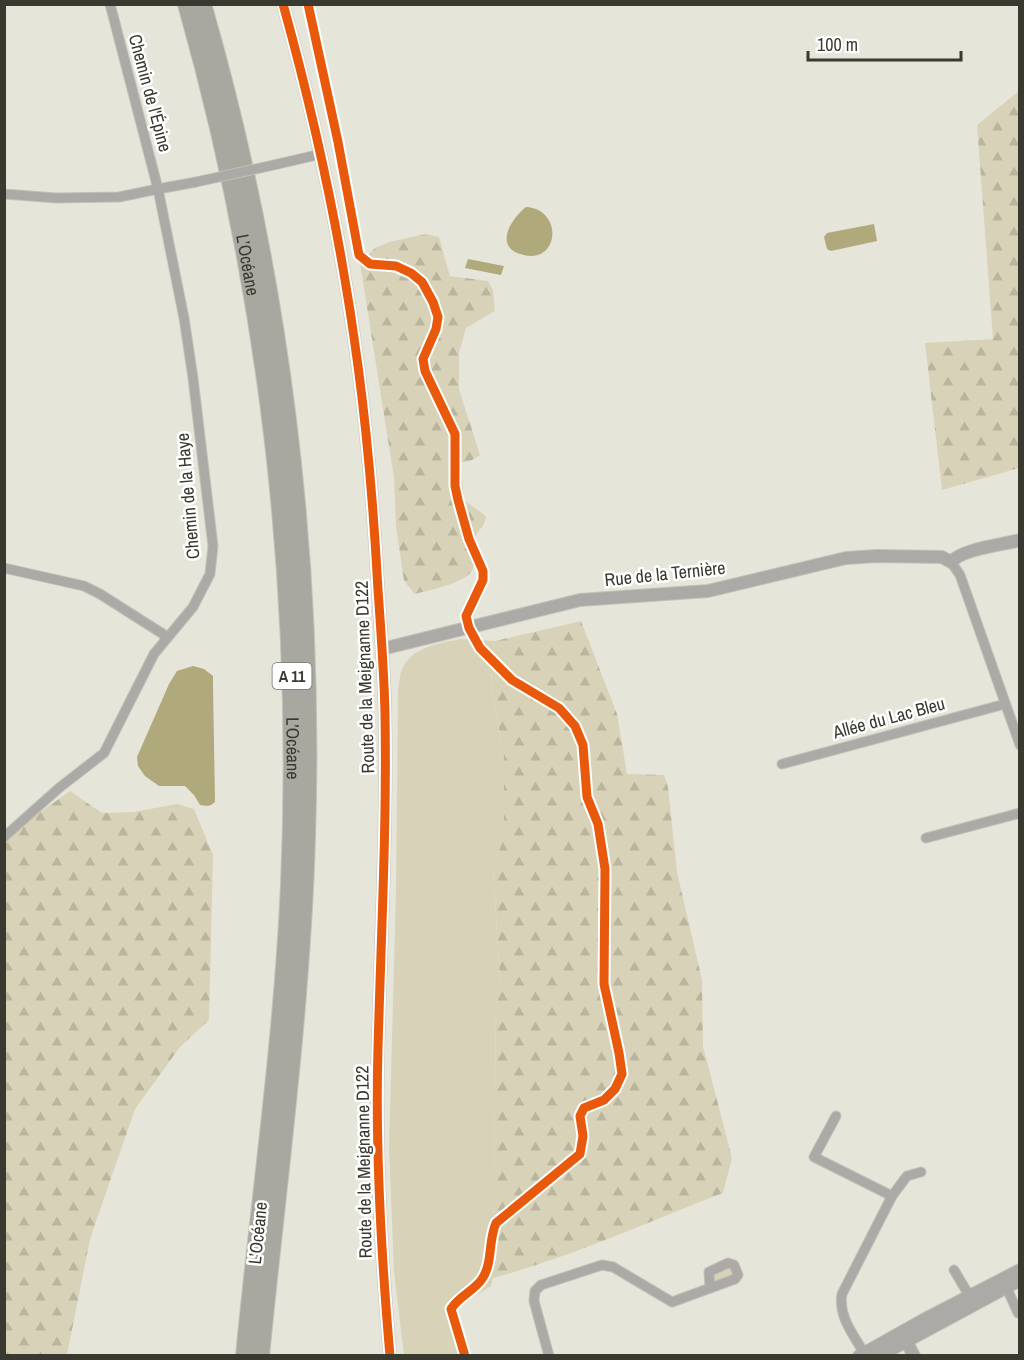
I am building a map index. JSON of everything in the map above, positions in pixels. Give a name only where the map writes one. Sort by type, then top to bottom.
[{"type":"highway","name":"L’Océane","points":[[187,4],[207,77],[231,182],[263,359],[283,531],[292,680],[292,821],[286,959],[245,1356]]},
{"type":"highway","name":"L’Océane","points":[[202,4],[245,175],[274,328],[297,520],[305,648],[308,778],[302,927],[289,1086],[260,1356]]},
{"type":"street","name":"Chemin de l'Épine","points":[[110,4],[158,189]]},
{"type":"street","name":"Route de la Meignanne D122","points":[[283,4],[321,154],[358,365],[373,507],[382,649],[386,814],[378,1050],[378,1172],[382,1266],[390,1356]]},
{"type":"street","points":[[4,194],[56,198],[119,197],[321,154]]},
{"type":"street","name":"Chemin de la Haye","points":[[4,837],[59,788],[104,753],[154,654],[193,607],[210,574],[213,546],[191,368],[158,189]]},
{"type":"street","points":[[1020,540],[969,552],[951,562],[960,575],[1020,745]]},
{"type":"street","name":"Rue de la Ternière","points":[[382,649],[580,600],[708,591],[846,558],[942,557],[951,562]]},
{"type":"street","points":[[4,568],[84,586],[163,634],[166,639]]},
{"type":"street","name":"Allée du Lac Bleu","points":[[782,764],[1005,704]]},
{"type":"street","points":[[926,838],[1020,813]]},
{"type":"street","points":[[836,1116],[814,1157],[892,1196]]},
{"type":"street","points":[[921,1172],[907,1176],[892,1196],[842,1294],[840,1304],[842,1314],[862,1354],[903,1336],[1005,1282],[1020,1270]]},
{"type":"street","points":[[549,1356],[534,1301],[535,1291],[541,1286],[602,1265],[613,1267],[672,1302],[710,1288]]},
{"type":"street","points":[[954,1270],[972,1299]]},
{"type":"street","points":[[1005,1282],[1020,1280]]},
{"type":"street","points":[[1005,1282],[1018,1312]]},
{"type":"street","points":[[879,1356],[903,1336]]},
{"type":"street","points":[[903,1336],[914,1356]]},
{"type":"green space","points":[[1019,91],[1019,468],[942,490],[925,343],[993,339],[977,125]]},
{"type":"green space","points":[[426,234],[439,237],[450,276],[488,281],[493,290],[495,311],[466,328],[459,353],[459,389],[480,455],[461,463],[464,500],[486,516],[475,540],[473,568],[457,582],[415,594],[404,581],[396,526],[394,478],[360,263],[375,248],[389,242]]},
{"type":"green space","points":[[581,621],[617,714],[627,774],[664,775],[668,787],[677,872],[702,980],[703,1046],[732,1158],[723,1193],[580,1250],[493,1278],[496,1003],[500,978],[493,866],[504,838],[504,757],[491,682],[495,641]]},
{"type":"green space","points":[[461,639],[495,641],[491,682],[504,757],[504,838],[493,866],[500,979],[496,1003],[493,1278],[491,1286],[455,1308],[468,1355],[404,1355],[394,1272],[389,1147],[396,892],[398,690],[403,667],[414,654],[429,647]]},
{"type":"green space","points":[[70,791],[102,813],[134,812],[177,804],[194,809],[213,855],[209,1020],[180,1047],[135,1109],[90,1239],[67,1355],[5,1355],[4,838]]},
{"type":"green space","points":[[728,1267],[733,1270],[732,1276],[717,1282],[713,1281],[712,1275]]},
{"type":"shaded area","points":[[526,207],[538,210],[547,217],[551,226],[552,236],[549,245],[543,252],[533,256],[512,250],[507,238],[511,224]]},
{"type":"shaded area","points":[[874,224],[877,241],[831,251],[827,249],[824,237],[827,233]]},
{"type":"shaded area","points":[[468,259],[504,266],[501,275],[465,268]]},
{"type":"shaded area","points":[[193,666],[204,669],[213,676],[215,802],[208,806],[200,805],[185,786],[159,786],[145,776],[138,766],[137,757],[177,671]]},
{"type":"cycle path","points":[[283,4],[317,139],[336,229],[362,394],[373,506],[385,713],[377,1125],[381,1240],[390,1356]]},
{"type":"cycle path","points":[[308,4],[338,142],[359,255],[370,264],[396,266],[411,273],[422,282],[438,317],[436,329],[423,359],[425,371],[455,434],[455,486],[469,539],[483,571],[483,580],[466,616],[469,628],[480,648],[512,680],[559,708],[575,726],[583,745],[587,797],[598,824],[605,869],[604,984],[622,1074],[615,1089],[604,1100],[584,1108],[580,1116],[583,1136],[580,1154],[496,1223],[489,1259],[482,1279],[451,1309],[465,1356]]}]
